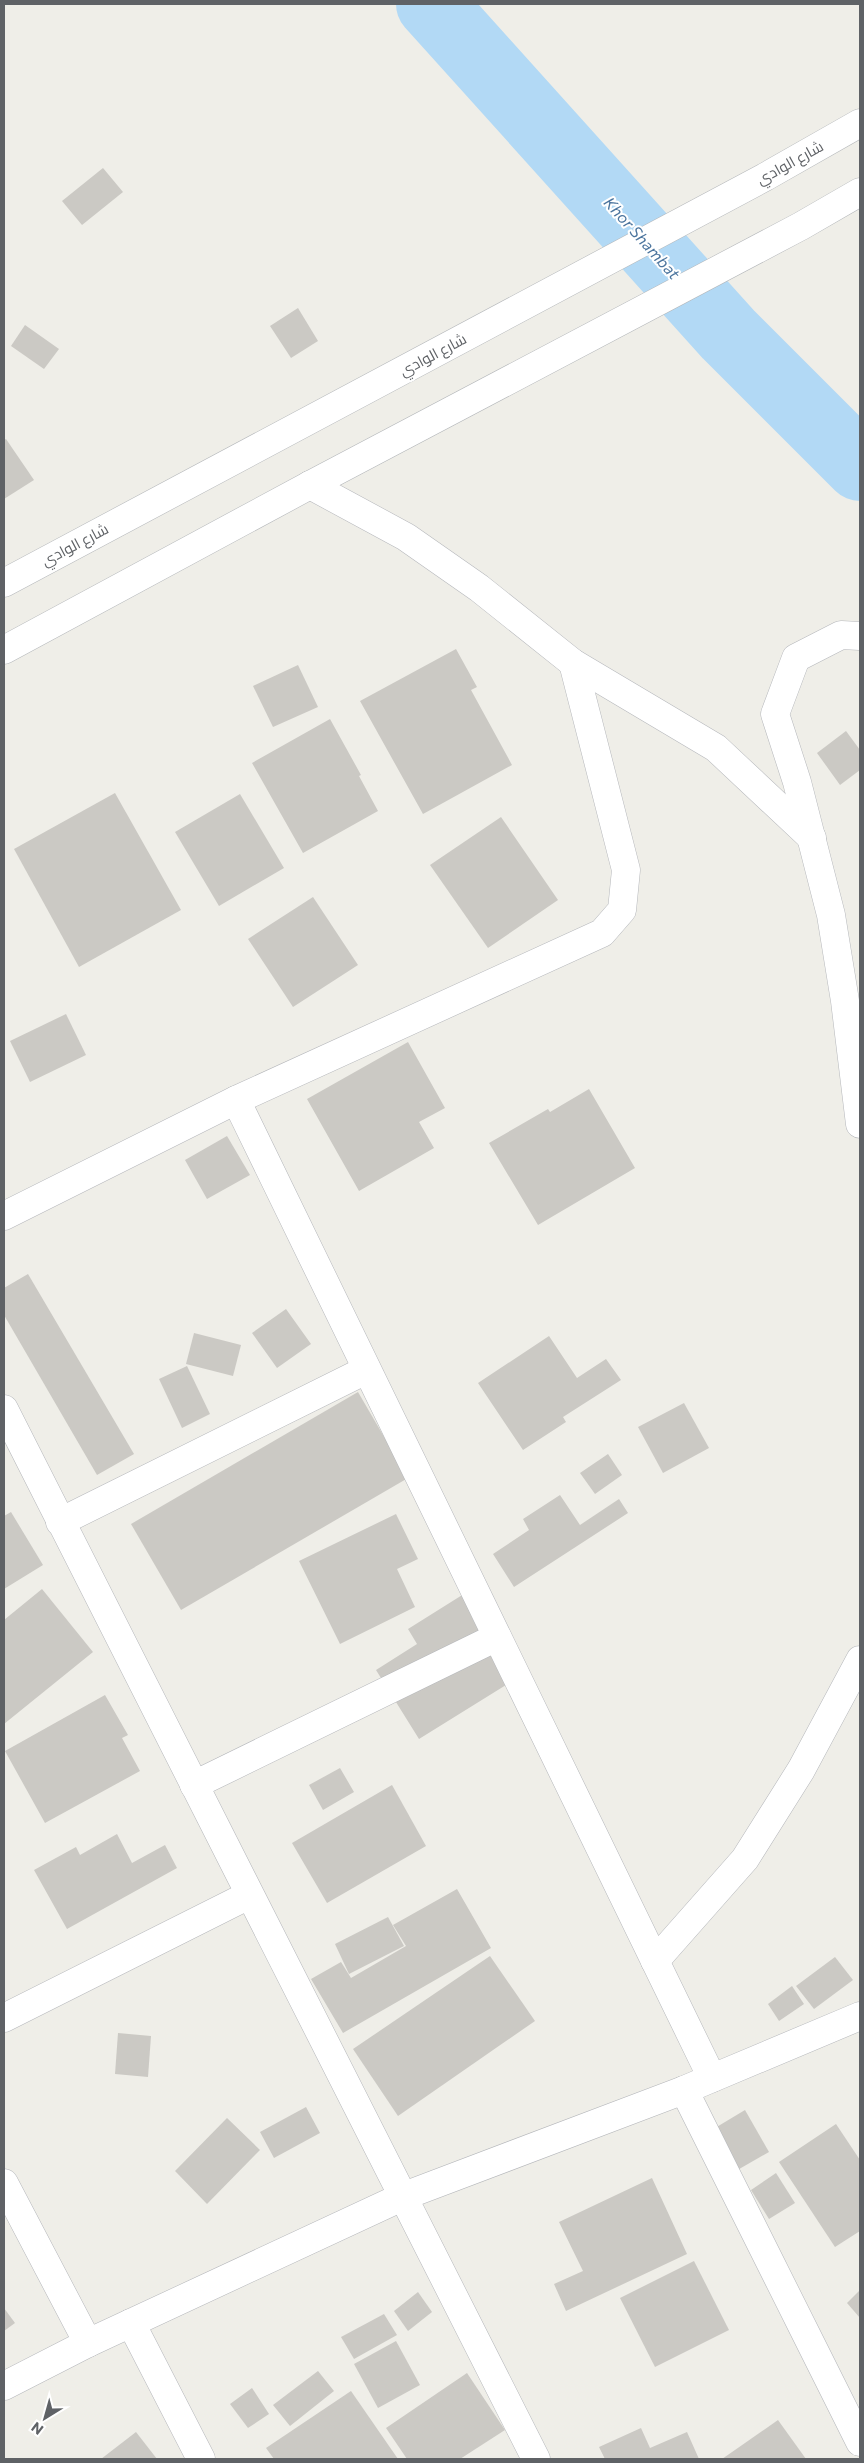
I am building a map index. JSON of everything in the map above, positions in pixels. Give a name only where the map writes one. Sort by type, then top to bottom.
[{"type":"street","name":"شارع الوادي","points":[[4,583],[765,178],[860,123]]},
{"type":"street","points":[[4,650],[310,485],[800,226],[860,192]]},
{"type":"street","points":[[310,485],[406,536],[479,588],[572,663],[716,748],[812,838]]},
{"type":"street","points":[[860,636],[841,635],[796,658],[776,714],[797,782],[831,915],[845,1001],[860,1124]]},
{"type":"street","points":[[4,1216],[236,1100],[602,933],[622,910],[626,870],[572,663]]},
{"type":"street","points":[[236,1100],[712,2078]]},
{"type":"street","points":[[60,1522],[366,1370]]},
{"type":"street","points":[[4,1409],[536,2459]]},
{"type":"street","points":[[194,1785],[497,1637]]},
{"type":"street","points":[[655,1961],[744,1859],[801,1770],[860,1660]]},
{"type":"street","points":[[4,2018],[249,1895]]},
{"type":"street","points":[[4,2386],[131,2322],[404,2196],[684,2090],[860,2016]]},
{"type":"street","points":[[684,2090],[860,2442]]},
{"type":"street","points":[[4,2183],[88,2343]]},
{"type":"street","points":[[131,2322],[201,2459]]},
{"type":"building","points":[[103,168],[123,192],[82,225],[62,201]]},
{"type":"building","points":[[298,308],[318,341],[291,358],[270,326]]},
{"type":"building","points":[[25,325],[59,349],[44,369],[11,346]]},
{"type":"building","points":[[6,439],[34,480],[4,499],[4,440]]},
{"type":"building","points":[[456,649],[477,687],[471,690],[512,765],[423,814],[360,701]]},
{"type":"building","points":[[298,665],[318,707],[273,727],[253,686]]},
{"type":"building","points":[[330,719],[361,775],[359,776],[378,811],[303,853],[252,763]]},
{"type":"building","points":[[846,731],[860,750],[860,770],[840,785],[817,753]]},
{"type":"building","points":[[115,793],[181,910],[79,967],[14,849]]},
{"type":"building","points":[[240,794],[284,868],[219,906],[175,832]]},
{"type":"building","points":[[501,817],[558,900],[488,948],[430,865]]},
{"type":"building","points":[[313,897],[358,965],[293,1007],[248,939]]},
{"type":"building","points":[[66,1014],[86,1055],[30,1082],[10,1041]]},
{"type":"building","points":[[408,1042],[445,1108],[419,1122],[434,1148],[359,1191],[307,1099]]},
{"type":"building","points":[[589,1089],[635,1168],[538,1225],[489,1143],[548,1109],[550,1112]]},
{"type":"building","points":[[227,1136],[250,1175],[207,1199],[185,1160]]},
{"type":"building","points":[[28,1274],[134,1454],[97,1475],[4,1315],[4,1288]]},
{"type":"building","points":[[286,1309],[311,1344],[277,1368],[252,1333]]},
{"type":"building","points":[[194,1333],[241,1345],[233,1376],[186,1364]]},
{"type":"building","points":[[549,1336],[577,1378],[606,1359],[621,1380],[563,1417],[566,1422],[523,1450],[478,1383]]},
{"type":"building","points":[[187,1366],[210,1414],[182,1428],[159,1379]]},
{"type":"building","points":[[358,1392],[408,1478],[181,1610],[131,1524]]},
{"type":"building","points":[[684,1403],[709,1448],[663,1473],[638,1427]]},
{"type":"building","points":[[608,1454],[622,1475],[595,1494],[580,1473]]},
{"type":"building","points":[[560,1495],[580,1525],[619,1499],[628,1513],[514,1587],[493,1554],[529,1530],[523,1519]]},
{"type":"building","points":[[11,1512],[43,1565],[4,1589],[4,1516]]},
{"type":"building","points":[[396,1514],[418,1559],[397,1569],[415,1607],[340,1644],[299,1561]]},
{"type":"building","points":[[42,1589],[93,1652],[4,1724],[4,1620]]},
{"type":"building","points":[[467,1592],[519,1677],[419,1739],[376,1670],[417,1644],[408,1629]]},
{"type":"building","points":[[105,1695],[128,1735],[122,1738],[140,1771],[45,1823],[5,1751]]},
{"type":"building","points":[[340,1768],[354,1792],[323,1810],[309,1785]]},
{"type":"building","points":[[392,1785],[426,1846],[327,1903],[292,1843]]},
{"type":"building","points":[[117,1834],[132,1863],[165,1845],[177,1868],[67,1929],[34,1870],[76,1847],[80,1855]]},
{"type":"building","points":[[457,1889],[491,1948],[343,2033],[311,1979],[341,1962],[351,1978],[406,1946],[393,1925]]},
{"type":"building","points":[[388,1917],[404,1946],[349,1974],[335,1944]]},
{"type":"building","points":[[490,1956],[535,2021],[398,2116],[353,2049]]},
{"type":"building","points":[[835,1957],[853,1980],[814,2009],[796,1986]]},
{"type":"building","points":[[792,1986],[804,2004],[779,2021],[768,2004]]},
{"type":"building","points":[[118,2033],[151,2036],[148,2077],[115,2074]]},
{"type":"building","points":[[306,2107],[320,2133],[274,2158],[260,2132]]},
{"type":"building","points":[[745,2110],[769,2152],[734,2172],[710,2131]]},
{"type":"building","points":[[227,2118],[260,2150],[207,2204],[175,2171]]},
{"type":"building","points":[[836,2124],[860,2160],[860,2231],[835,2247],[779,2162]]},
{"type":"building","points":[[776,2173],[795,2203],[769,2219],[751,2190]]},
{"type":"building","points":[[652,2178],[687,2254],[566,2311],[554,2284],[583,2271],[559,2222]]},
{"type":"building","points":[[694,2261],[729,2330],[655,2367],[620,2298]]},
{"type":"building","points":[[860,2290],[860,2318],[847,2303]]},
{"type":"building","points":[[418,2292],[432,2312],[408,2331],[394,2311]]},
{"type":"building","points":[[4,2308],[15,2323],[4,2331]]},
{"type":"building","points":[[384,2314],[397,2335],[354,2359],[341,2337]]},
{"type":"building","points":[[396,2341],[420,2385],[378,2408],[354,2364]]},
{"type":"building","points":[[318,2371],[334,2391],[290,2426],[273,2405]]},
{"type":"building","points":[[467,2373],[505,2430],[460,2459],[407,2459],[386,2428]]},
{"type":"building","points":[[252,2388],[269,2414],[248,2428],[230,2404]]},
{"type":"building","points":[[351,2391],[398,2459],[274,2459],[266,2448]]},
{"type":"building","points":[[778,2420],[806,2459],[722,2459]]},
{"type":"building","points":[[641,2428],[650,2448],[687,2432],[699,2459],[605,2459],[599,2447]]},
{"type":"building","points":[[136,2432],[157,2459],[101,2459]]},
{"type":"waterway","name":"Khor Shambat","points":[[431,4],[728,334],[860,466]]}]
